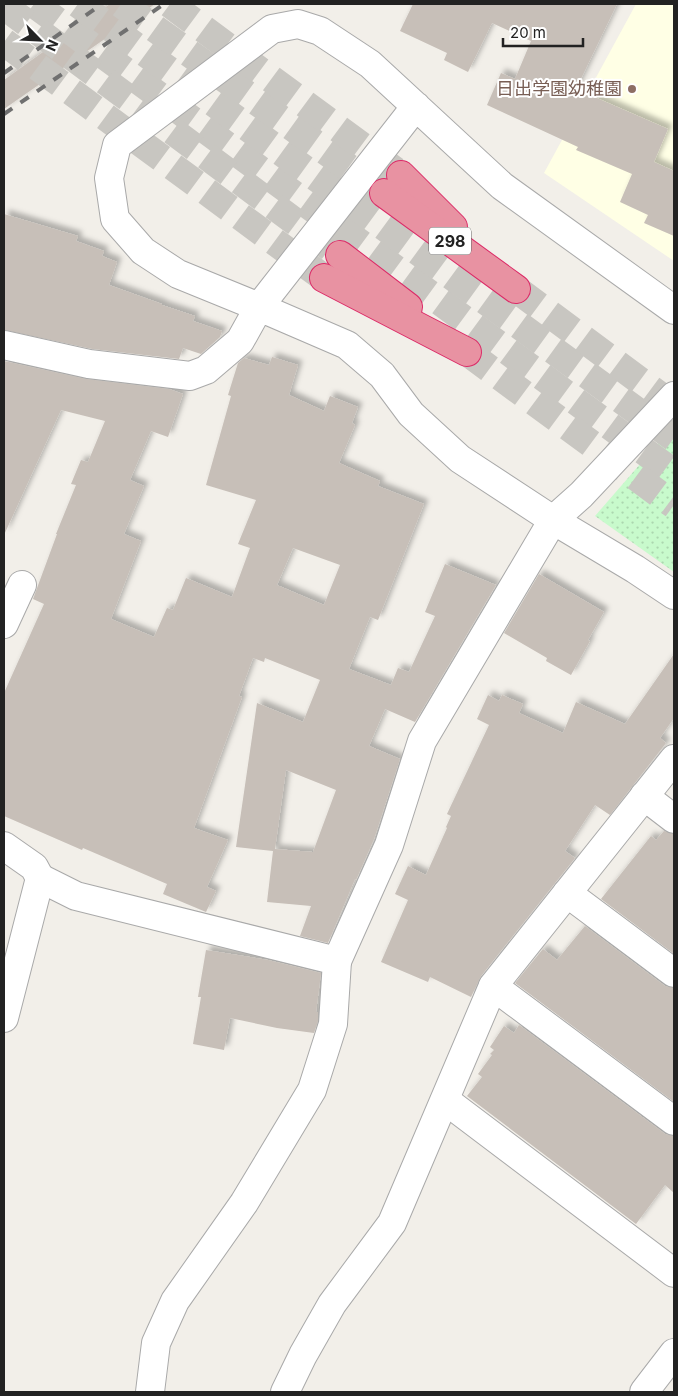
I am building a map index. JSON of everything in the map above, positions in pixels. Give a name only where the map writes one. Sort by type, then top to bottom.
[{"type":"highway","name":"298","points":[[392,184],[516,289]]},
{"type":"highway","points":[[324,278],[467,352],[340,255]]},
{"type":"street","points":[[674,310],[502,186],[370,64],[320,31],[298,24],[272,29],[117,144],[109,178],[115,219],[143,250],[178,274],[347,345],[382,375],[411,414],[460,459],[553,520],[635,568],[674,595]]},
{"type":"street","points":[[4,345],[89,364],[190,376],[206,370],[240,342],[259,307],[416,106]]},
{"type":"street","points":[[150,1392],[156,1343],[175,1301],[244,1203],[312,1090],[333,1024],[337,961],[389,845],[422,741],[553,520],[581,495],[674,396]]},
{"type":"street","points":[[4,624],[22,585]]},
{"type":"street","points":[[285,1392],[303,1355],[332,1304],[392,1222],[493,986],[674,759]]},
{"type":"street","points":[[644,796],[674,819]]},
{"type":"street","points":[[4,846],[34,867],[40,878],[76,896],[337,961]]},
{"type":"street","points":[[4,1018],[40,878]]},
{"type":"street","points":[[567,894],[674,974]]},
{"type":"street","points":[[493,986],[674,1121]]},
{"type":"street","points":[[445,1100],[674,1274]]},
{"type":"street","points":[[644,1392],[674,1353]]},
{"type":"shaded area","name":"日出学園幼稚園","points":[[636,4],[674,4],[674,261],[544,173]]},
{"type":"green space","points":[[674,425],[674,572],[595,516]]},
{"type":"building","points":[[110,4],[155,4],[4,109],[4,80]]},
{"type":"building","points":[[413,4],[617,4],[576,89],[668,129],[654,162],[674,171],[674,236],[644,223],[648,215],[620,202],[632,174],[576,150],[578,147],[487,105],[501,73],[515,79],[531,41],[492,23],[468,72],[444,60],[447,53],[400,31]]},
{"type":"building","points":[[4,214],[78,236],[76,241],[104,251],[102,256],[117,262],[109,285],[195,316],[193,321],[222,331],[220,337],[201,354],[183,348],[179,359],[92,349],[4,330]]},
{"type":"building","points":[[272,357],[298,365],[289,395],[324,411],[330,396],[358,407],[352,423],[355,425],[339,463],[380,481],[378,486],[424,504],[378,620],[370,617],[349,669],[391,685],[398,668],[409,672],[435,616],[425,612],[445,564],[496,585],[415,722],[385,709],[369,746],[400,759],[374,839],[328,943],[300,936],[311,906],[267,902],[273,851],[236,847],[257,703],[303,722],[320,680],[265,658],[264,662],[253,658],[239,696],[242,697],[194,828],[228,840],[207,887],[216,891],[206,912],[163,894],[167,884],[4,816],[4,693],[44,604],[33,599],[76,485],[71,484],[81,460],[88,462],[105,421],[61,410],[4,535],[4,361],[86,379],[169,389],[183,394],[168,437],[151,431],[130,480],[144,486],[124,534],[141,541],[111,619],[154,637],[167,608],[173,610],[186,578],[232,597],[250,548],[238,544],[256,500],[206,485],[231,396],[228,395],[238,363],[244,358],[269,365]],"holes":[[[293,548],[340,565],[324,605],[277,585]],[[286,770],[336,790],[313,852],[275,849]]]},
{"type":"building","points":[[539,574],[604,612],[571,675],[546,661],[547,658],[504,633]]},
{"type":"building","points":[[674,654],[674,718],[660,738],[666,743],[610,815],[595,805],[565,851],[575,858],[481,976],[471,997],[430,977],[428,982],[381,962],[408,900],[395,894],[408,866],[426,875],[447,828],[451,816],[447,814],[489,725],[477,719],[488,695],[499,701],[502,695],[523,704],[519,713],[563,733],[576,702],[625,724]]},
{"type":"building","points":[[664,831],[674,834],[674,954],[601,899],[651,836],[656,840]]},
{"type":"building","points":[[585,926],[665,986],[674,988],[674,1102],[515,983],[543,949],[557,960]]},
{"type":"building","points":[[206,950],[268,960],[321,973],[316,1012],[318,1012],[318,1021],[314,1033],[277,1028],[230,1018],[224,1050],[193,1044]]},
{"type":"building","points":[[519,1025],[665,1134],[674,1136],[674,1193],[665,1185],[636,1224],[467,1096],[482,1077],[478,1074],[492,1055],[490,1054],[494,1050],[490,1047],[504,1026],[514,1033]]},
{"type":"tunnel","points":[[34,4],[674,473]]},
{"type":"tunnel","points":[[78,4],[674,438]]},
{"type":"tunnel","points":[[121,4],[384,193]]},
{"type":"tunnel","points":[[170,4],[401,175]]},
{"type":"tunnel","points":[[4,6],[340,255]]},
{"type":"tunnel","points":[[4,42],[324,278]]},
{"type":"tunnel","points":[[516,289],[674,406]]},
{"type":"tunnel","points":[[467,352],[674,505]]},
{"type":"railway","points":[[4,73],[102,4]]},
{"type":"railway","points":[[4,114],[164,4]]},
{"type":"place","name":"日出学園幼稚園","points":[[632,89]]}]
